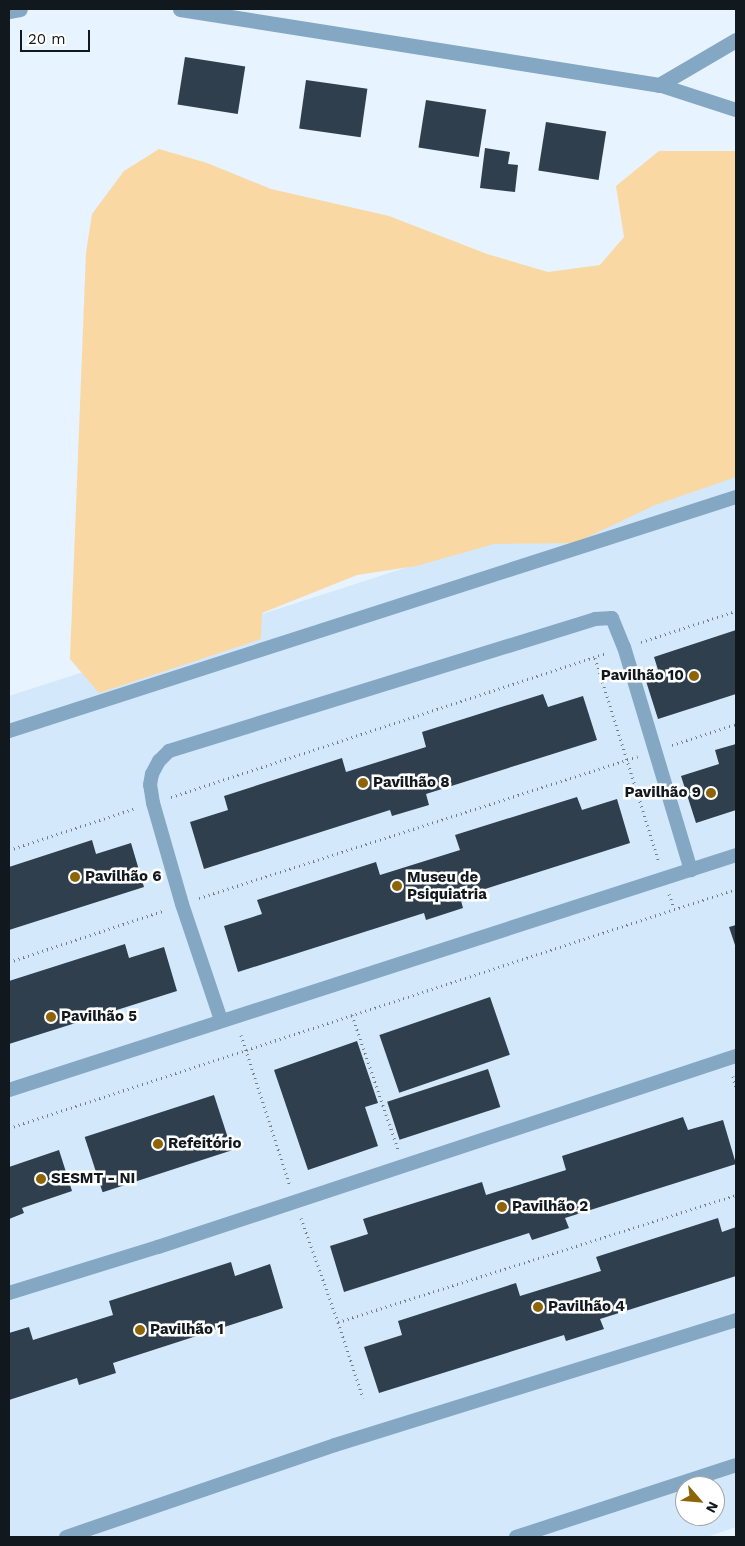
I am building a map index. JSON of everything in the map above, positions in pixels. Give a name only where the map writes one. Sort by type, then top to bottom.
[{"type":"street","points":[[9,11],[20,9]]},
{"type":"street","points":[[180,9],[659,84],[736,40]]},
{"type":"lane","points":[[659,84],[736,110]]},
{"type":"lane","points":[[9,731],[736,497]]},
{"type":"lane","points":[[221,1020],[182,904],[153,802],[150,786],[152,774],[159,761],[169,751],[606,617],[616,622],[691,870]]},
{"type":"lane","points":[[9,1090],[736,855]]},
{"type":"lane","points":[[9,1293],[736,1056]]},
{"type":"lane","points":[[66,1537],[335,1445],[736,1320]]},
{"type":"lane","points":[[516,1537],[736,1465]]},
{"type":"path","points":[[9,850],[736,611]]},
{"type":"path","points":[[595,658],[674,908]]},
{"type":"path","points":[[9,962],[736,724]]},
{"type":"path","points":[[9,1128],[736,889]]},
{"type":"path","points":[[352,1015],[403,1165]]},
{"type":"path","points":[[732,1076],[736,1089]]},
{"type":"path","points":[[338,1322],[736,1195]]},
{"type":"path","points":[[301,1219],[363,1398]]},
{"type":"shaded area","points":[[159,149],[207,163],[271,189],[389,216],[487,254],[548,272],[600,265],[624,237],[616,186],[659,151],[736,151],[736,477],[655,505],[575,543],[494,544],[416,566],[357,575],[262,613],[261,639],[99,693],[70,659],[86,253],[92,214],[124,171]]},
{"type":"shaded area","points":[[736,461],[736,1527],[707,1537],[9,1537],[9,696]]},
{"type":"building","points":[[185,57],[245,67],[238,114],[177,104]]},
{"type":"building","points":[[306,80],[367,89],[361,137],[299,129]]},
{"type":"building","points":[[426,100],[486,110],[479,157],[418,147]]},
{"type":"building","points":[[546,122],[606,132],[599,180],[538,170]]},
{"type":"building","points":[[485,148],[510,152],[508,164],[518,165],[515,192],[480,188]]},
{"type":"building","name":"Pavilhão 10","points":[[736,630],[736,694],[658,719],[645,678],[659,673],[654,657]]},
{"type":"building","name":"Pavilhão 8","points":[[543,694],[548,707],[583,696],[597,740],[426,794],[429,805],[392,816],[390,810],[204,869],[190,822],[228,810],[224,796],[342,758],[346,772],[426,747],[422,732]]},
{"type":"building","name":"Pavilhão 9","points":[[736,744],[736,810],[696,823],[681,776],[719,764],[715,750]]},
{"type":"building","name":"Museu de Psiquiatria","points":[[577,797],[582,810],[617,799],[630,843],[460,897],[463,908],[426,920],[424,913],[238,972],[224,926],[262,914],[257,900],[376,862],[380,875],[460,850],[455,835]]},
{"type":"building","name":"Pavilhão 6","points":[[92,840],[96,854],[131,843],[144,887],[9,930],[9,867]]},
{"type":"building","points":[[736,925],[736,948],[729,927]]},
{"type":"building","name":"Pavilhão 5","points":[[125,944],[129,958],[164,947],[177,991],[9,1044],[9,981]]},
{"type":"building","points":[[490,997],[510,1055],[399,1093],[379,1035]]},
{"type":"building","points":[[357,1041],[378,1103],[365,1107],[378,1146],[308,1170],[274,1070]]},
{"type":"building","points":[[488,1069],[500,1107],[400,1140],[387,1102]]},
{"type":"building","name":"Refeitório","points":[[214,1095],[232,1150],[103,1192],[85,1137]]},
{"type":"building","name":"Pavilhão 2","points":[[683,1117],[688,1130],[723,1120],[736,1164],[565,1218],[569,1228],[532,1240],[529,1233],[344,1292],[330,1246],[368,1234],[363,1219],[482,1182],[486,1195],[566,1170],[562,1156]]},
{"type":"building","name":"SESMT - NI","points":[[59,1150],[72,1191],[22,1208],[24,1213],[9,1219],[9,1167]]},
{"type":"building","name":"Pavilhão 4","points":[[718,1218],[722,1232],[736,1227],[736,1276],[600,1319],[604,1329],[566,1341],[564,1335],[379,1393],[364,1347],[402,1335],[398,1321],[516,1283],[520,1296],[601,1271],[596,1257]]},
{"type":"building","name":"Pavilhão 1","points":[[231,1262],[235,1276],[270,1264],[283,1308],[113,1363],[116,1373],[79,1385],[77,1378],[9,1400],[9,1333],[29,1327],[33,1340],[113,1315],[109,1301]]},
{"type":"place","name":"Pavilhão 10","points":[[694,676]]},
{"type":"place","name":"Pavilhão 8","points":[[363,783]]},
{"type":"place","name":"Pavilhão 9","points":[[711,793]]},
{"type":"place","name":"Pavilhão 6","points":[[75,877]]},
{"type":"place","name":"Museu de Psiquiatria","points":[[397,886]]},
{"type":"place","name":"Pavilhão 5","points":[[51,1017]]},
{"type":"place","name":"Refeitório","points":[[158,1144]]},
{"type":"place","name":"SESMT - NI","points":[[41,1179]]},
{"type":"place","name":"Pavilhão 2","points":[[502,1207]]},
{"type":"place","name":"Pavilhão 4","points":[[538,1307]]},
{"type":"place","name":"Pavilhão 1","points":[[140,1330]]}]
